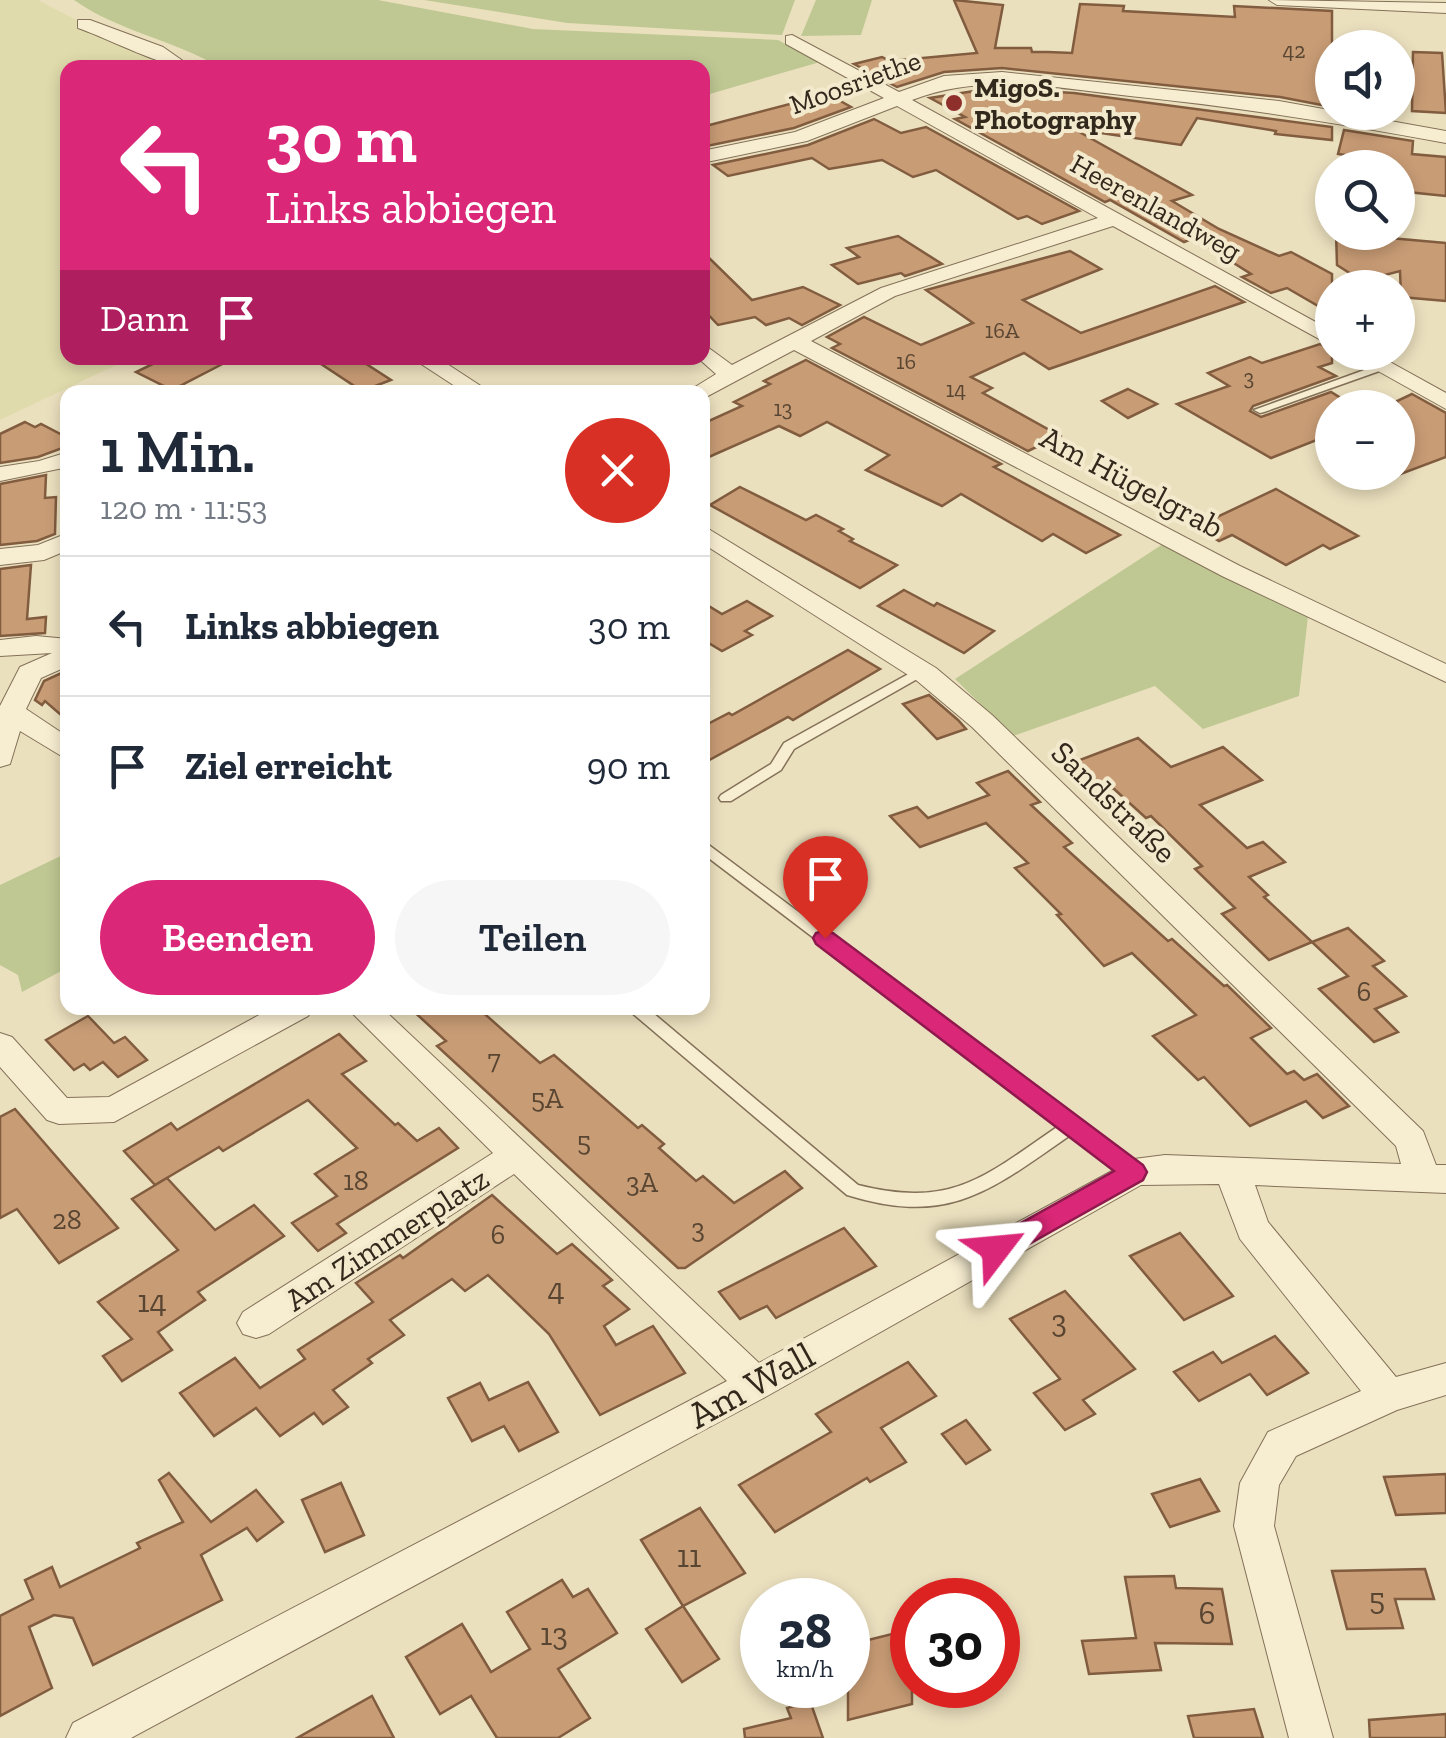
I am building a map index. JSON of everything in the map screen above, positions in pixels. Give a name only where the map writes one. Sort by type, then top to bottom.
[{"type":"street","points":[[1276,0],[1446,8]]},
{"type":"street","points":[[84,24],[172,60]]},
{"type":"street","name":"Heerenlandweg","points":[[792,40],[1315,330]]},
{"type":"street","name":"Moosriethe","points":[[710,155],[800,137],[944,82],[1002,77],[1279,106],[1446,137]]},
{"type":"street","points":[[710,386],[888,292],[1116,219]]},
{"type":"street","name":"Am Hügelgrab","points":[[792,340],[1231,571],[1446,674]]},
{"type":"street","points":[[710,356],[730,375]]},
{"type":"street","points":[[435,365],[467,385]]},
{"type":"street","points":[[1387,370],[1446,402]]},
{"type":"street","points":[[0,474],[60,462]]},
{"type":"street","name":"Sandstraße","points":[[710,537],[921,671],[982,721],[1412,1140],[1434,1178]]},
{"type":"street","points":[[0,556],[44,552],[60,544]]},
{"type":"street","points":[[0,648],[60,646]]},
{"type":"street","points":[[0,758],[11,711],[30,673],[60,660]]},
{"type":"street","points":[[11,711],[60,745]]},
{"type":"street","points":[[0,1045],[59,1111],[114,1109],[284,1015]]},
{"type":"street","name":"Am Zimmerplatz","points":[[370,1015],[756,1384]]},
{"type":"street","name":"Am Zimmerplatz","points":[[256,1323],[518,1154]]},
{"type":"street","name":"Am Wall","points":[[88,1738],[756,1384],[1134,1172],[1165,1168],[1434,1178]]},
{"type":"street","points":[[1232,1171],[1252,1229],[1388,1396]]},
{"type":"street","points":[[1311,1738],[1254,1526],[1260,1483],[1282,1444],[1388,1396],[1446,1379]]},
{"type":"lane","points":[[1260,410],[1373,370]]},
{"type":"lane","points":[[726,798],[776,768],[788,746],[921,671]]},
{"type":"lane","points":[[710,850],[1069,1127],[1134,1172]]},
{"type":"lane","points":[[644,1015],[854,1190],[885,1201],[921,1204],[952,1199],[980,1186],[1069,1127]]},
{"type":"shaded area","points":[[0,0],[38,0],[84,24],[173,60],[60,60],[60,365],[116,365],[74,385],[60,385],[60,392],[0,420]]},
{"type":"green space","points":[[74,0],[378,0],[533,29],[778,40],[820,62],[710,94],[710,60],[206,60]]},
{"type":"green space","points":[[424,0],[795,0],[782,35],[567,23]]},
{"type":"green space","points":[[816,0],[872,0],[861,35],[801,36]]},
{"type":"green space","points":[[1163,544],[1308,616],[1299,696],[1203,729],[1155,686],[1013,736],[955,679]]},
{"type":"green space","points":[[60,856],[60,972],[22,992],[18,975],[0,965],[0,885]]},
{"type":"building","points":[[954,0],[1003,5],[995,48],[1031,48],[1032,52],[1072,53],[1080,4],[1124,6],[1123,11],[1235,17],[1234,6],[1332,11],[1332,30],[1315,30],[1315,104],[1002,68],[944,72],[897,87],[854,64],[882,57],[890,61],[977,53]]},
{"type":"building","points":[[1415,52],[1442,53],[1446,113],[1415,111]]},
{"type":"building","points":[[993,88],[1074,93],[1332,130],[1332,140],[1275,134],[1276,131],[1197,118],[1181,145],[1074,129],[1192,195],[1172,201],[1219,229],[1279,256],[1291,252],[1325,270],[1315,270],[1315,304],[1287,288],[1271,293],[1242,277],[1251,274],[1194,238],[1184,242],[1110,200],[1105,202],[955,119],[965,117],[930,98]]},
{"type":"building","points":[[828,94],[851,107],[794,128],[710,145],[710,125]]},
{"type":"building","points":[[874,119],[901,133],[926,127],[1079,211],[1042,224],[1027,216],[1018,219],[936,170],[913,177],[882,160],[829,169],[812,158],[728,176],[713,165],[808,145]]},
{"type":"building","points":[[1344,130],[1413,141],[1412,150],[1339,150]]},
{"type":"building","points":[[1415,154],[1446,157],[1446,196],[1415,193]]},
{"type":"building","points":[[898,236],[942,264],[905,276],[901,273],[858,284],[832,265],[859,257],[847,248]]},
{"type":"building","points":[[1415,240],[1446,243],[1446,301],[1415,298],[1415,270],[1345,270],[1337,265],[1337,250],[1415,250]]},
{"type":"building","points":[[1070,251],[1101,269],[1023,300],[1081,333],[1215,286],[1244,302],[1049,369],[1024,353],[971,377],[992,388],[983,393],[1060,436],[1028,451],[832,348],[840,344],[827,337],[864,317],[921,345],[973,323],[926,290]]},
{"type":"building","points":[[710,259],[752,300],[803,287],[840,305],[802,325],[789,318],[766,325],[755,317],[718,325],[710,316]]},
{"type":"building","points":[[1315,346],[1315,370],[1336,376],[1253,406],[1250,411],[1261,417],[1315,398],[1315,441],[1271,458],[1177,404],[1229,386],[1208,373],[1250,357],[1262,363]]},
{"type":"building","points":[[806,360],[1001,464],[994,467],[1120,535],[1086,553],[1053,534],[1042,541],[961,494],[942,506],[866,470],[889,455],[827,422],[800,436],[779,426],[710,456],[710,420],[742,406],[734,402],[770,384],[764,381]]},
{"type":"building","points":[[150,365],[220,365],[182,385],[162,385],[136,372]]},
{"type":"building","points":[[323,365],[368,365],[391,380],[378,385],[353,385]]},
{"type":"building","points":[[1128,389],[1157,404],[1128,418],[1102,401]]},
{"type":"building","points":[[1415,396],[1446,413],[1446,457],[1415,469]]},
{"type":"building","points":[[25,422],[35,427],[41,424],[60,434],[60,449],[0,463],[0,434]]},
{"type":"building","points":[[46,475],[45,498],[56,497],[55,534],[37,541],[0,545],[0,484]]},
{"type":"building","points":[[740,487],[806,520],[816,515],[843,529],[839,531],[853,539],[850,541],[897,565],[860,588],[710,505]]},
{"type":"building","points":[[1276,489],[1358,536],[1330,549],[1323,545],[1286,565],[1232,535],[1219,541],[1196,527]]},
{"type":"building","points":[[31,565],[27,619],[46,617],[45,633],[0,636],[0,569]]},
{"type":"building","points":[[904,590],[994,631],[964,653],[878,606]]},
{"type":"building","points":[[747,601],[772,616],[745,631],[752,635],[722,651],[710,644],[710,607],[722,614]]},
{"type":"building","points":[[848,650],[880,669],[793,720],[788,717],[710,760],[710,723],[732,715]]},
{"type":"building","points":[[60,674],[60,714],[45,701],[42,705],[35,700],[44,681]]},
{"type":"building","points":[[929,695],[966,729],[937,739],[903,704]]},
{"type":"building","points":[[1138,738],[1171,767],[1223,747],[1262,780],[1200,805],[1247,848],[1263,842],[1285,862],[1249,877],[1268,895],[1264,897],[1312,942],[1269,960],[1222,914],[1235,908],[1195,869],[1202,866],[1151,816],[1146,818],[1113,788],[1103,792],[1072,763]]},
{"type":"building","points":[[1008,771],[1040,802],[1031,805],[1072,843],[1064,847],[1168,941],[1172,939],[1227,985],[1271,1028],[1251,1038],[1287,1074],[1294,1071],[1304,1080],[1317,1074],[1349,1106],[1323,1118],[1306,1101],[1250,1126],[1204,1077],[1198,1080],[1153,1036],[1196,1015],[1132,953],[1104,966],[1057,915],[1061,914],[1015,868],[1028,863],[986,823],[920,847],[890,816],[917,807],[928,818],[989,795],[977,783]]},
{"type":"building","points":[[1348,928],[1384,961],[1373,966],[1406,996],[1375,1009],[1398,1032],[1374,1042],[1319,989],[1348,976],[1312,942]]},
{"type":"building","points":[[418,1015],[486,1015],[540,1063],[554,1055],[638,1128],[642,1125],[664,1144],[659,1148],[696,1181],[703,1176],[734,1203],[785,1171],[802,1188],[685,1268],[678,1268],[437,1046],[446,1041]]},
{"type":"building","points":[[88,1016],[114,1043],[125,1037],[147,1060],[118,1077],[103,1062],[90,1070],[84,1064],[74,1070],[46,1040]]},
{"type":"building","points":[[339,1034],[366,1061],[342,1074],[395,1125],[398,1123],[417,1141],[439,1128],[458,1148],[337,1224],[346,1233],[318,1251],[292,1223],[337,1196],[315,1174],[357,1148],[308,1100],[223,1151],[219,1147],[155,1185],[124,1151],[171,1123],[177,1130]]},
{"type":"building","points":[[15,1109],[118,1228],[59,1263],[17,1209],[0,1218],[0,1117]]},
{"type":"building","points":[[167,1178],[215,1230],[254,1205],[284,1236],[198,1292],[205,1300],[158,1332],[172,1350],[122,1381],[103,1356],[132,1339],[98,1302],[178,1250],[132,1199]]},
{"type":"building","points":[[492,1195],[557,1254],[572,1244],[612,1280],[603,1286],[629,1309],[604,1326],[616,1345],[653,1326],[685,1373],[600,1415],[549,1334],[488,1275],[465,1291],[452,1279],[390,1320],[404,1335],[368,1359],[372,1363],[333,1390],[348,1407],[323,1424],[314,1413],[280,1436],[256,1408],[214,1436],[180,1393],[235,1358],[260,1388],[305,1359],[298,1350],[373,1302],[356,1283],[400,1255],[403,1258]]},
{"type":"building","points":[[844,1228],[876,1266],[776,1318],[767,1306],[740,1319],[719,1292]]},
{"type":"building","points":[[1180,1233],[1233,1296],[1184,1320],[1130,1256]]},
{"type":"building","points":[[1065,1291],[1135,1369],[1083,1400],[1095,1414],[1065,1430],[1034,1393],[1060,1379],[1010,1319]]},
{"type":"building","points":[[1275,1336],[1308,1373],[1267,1395],[1250,1374],[1199,1401],[1174,1372],[1213,1352],[1222,1363]]},
{"type":"building","points":[[908,1362],[936,1396],[881,1428],[906,1462],[870,1482],[867,1478],[775,1532],[739,1485],[831,1432],[816,1414]]},
{"type":"building","points":[[528,1382],[558,1432],[519,1451],[504,1426],[472,1441],[448,1398],[480,1383],[489,1400]]},
{"type":"building","points":[[966,1420],[990,1450],[966,1464],[942,1434]]},
{"type":"building","points":[[169,1473],[211,1522],[256,1490],[283,1522],[257,1541],[247,1528],[201,1555],[222,1600],[93,1665],[73,1618],[54,1615],[29,1627],[52,1688],[0,1716],[0,1616],[33,1599],[25,1580],[52,1567],[60,1587],[183,1522],[159,1480]]},
{"type":"building","points":[[1446,1474],[1446,1513],[1396,1515],[1384,1477]]},
{"type":"building","points":[[1200,1479],[1219,1511],[1170,1527],[1152,1494]]},
{"type":"building","points":[[341,1483],[364,1535],[325,1552],[302,1500]]},
{"type":"building","points":[[700,1508],[745,1573],[683,1606],[641,1540]]},
{"type":"building","points":[[1425,1569],[1434,1599],[1395,1599],[1403,1628],[1347,1629],[1332,1571]]},
{"type":"building","points":[[1174,1576],[1176,1588],[1222,1589],[1232,1644],[1155,1643],[1161,1670],[1089,1674],[1082,1641],[1136,1638],[1125,1577]]},
{"type":"building","points":[[562,1580],[573,1597],[588,1589],[617,1633],[558,1669],[590,1718],[558,1738],[497,1738],[471,1696],[440,1714],[406,1657],[462,1624],[491,1672],[530,1649],[507,1612]]},
{"type":"building","points":[[683,1606],[719,1659],[682,1682],[646,1629]]},
{"type":"building","points":[[890,1634],[890,1708],[896,1708],[848,1720],[848,1708],[870,1708],[870,1640]]},
{"type":"building","points":[[372,1696],[394,1738],[297,1738]]},
{"type":"building","points":[[787,1708],[812,1708],[823,1738],[745,1738],[744,1729],[791,1718]]},
{"type":"building","points":[[1254,1709],[1263,1738],[1194,1738],[1188,1716]]},
{"type":"building","points":[[1446,1714],[1446,1738],[1370,1738],[1369,1720]]},
{"type":"place","name":"MigoS. Photography","points":[[954,103]]},
{"type":"route","points":[[825,938],[1069,1127],[1134,1172],[996,1249]]}]
